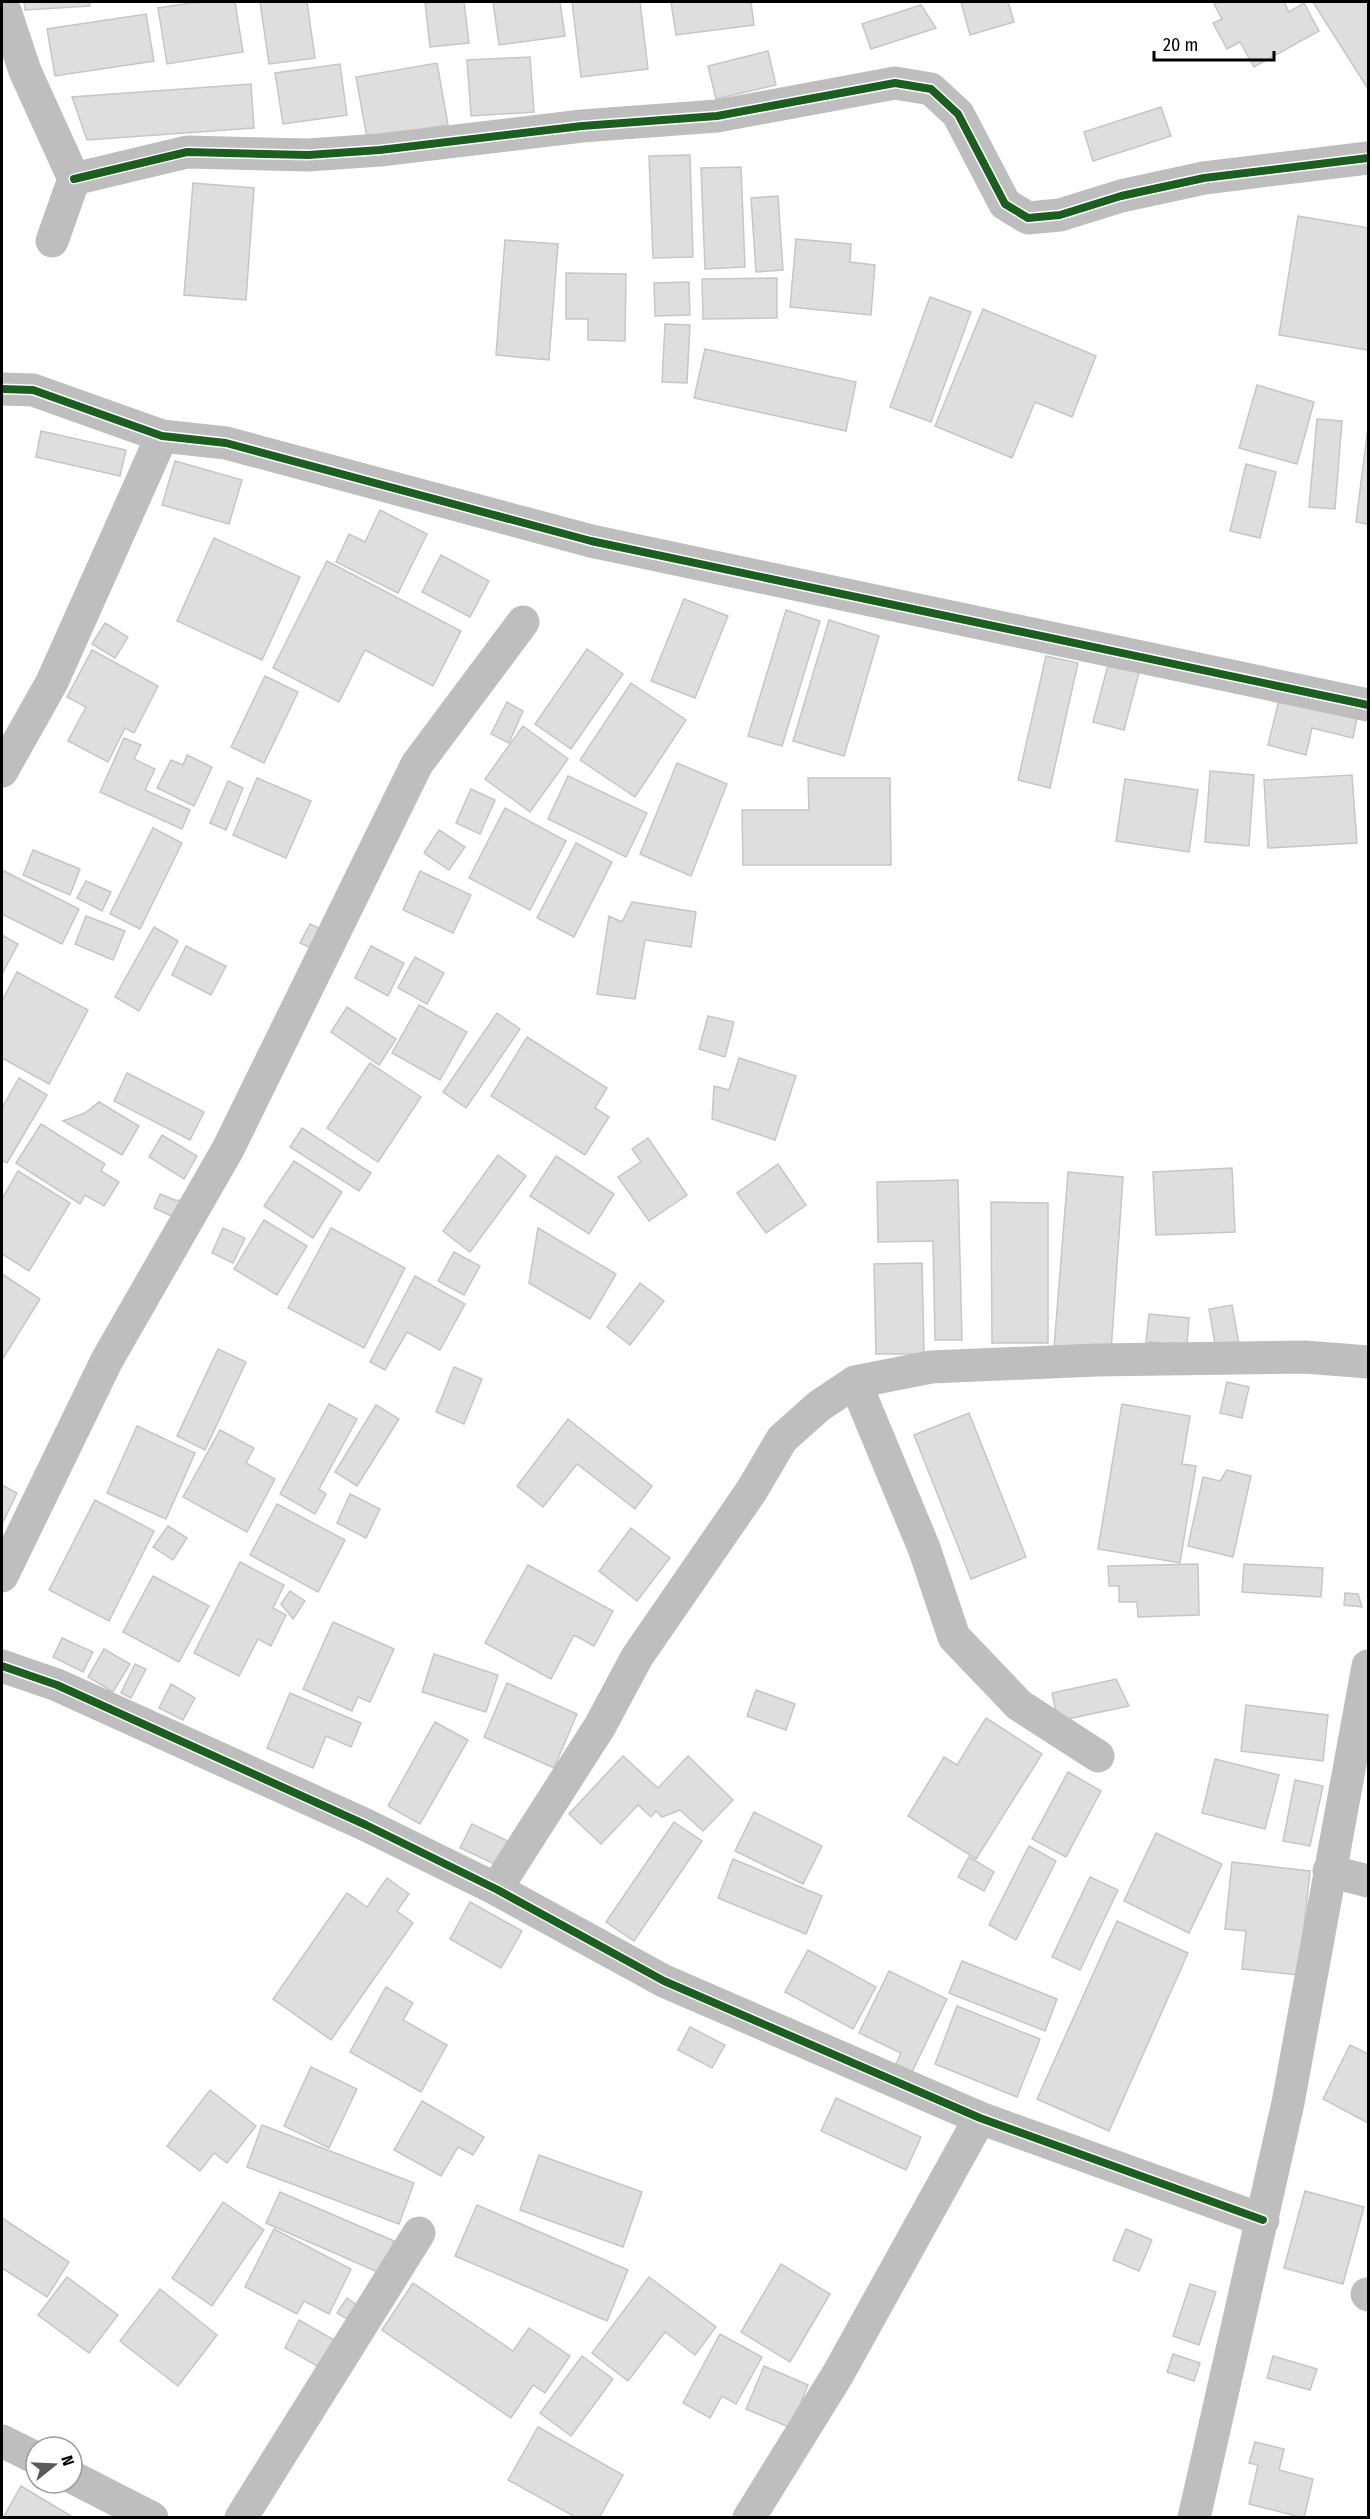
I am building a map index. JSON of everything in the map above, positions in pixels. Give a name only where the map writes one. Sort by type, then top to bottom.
[{"type":"street","points":[[2,8],[25,70],[74,180],[52,241]]},
{"type":"street","points":[[74,180],[187,152],[308,155],[380,150],[582,126],[717,116],[895,83],[931,89],[958,114],[1005,204],[1028,218],[1060,215],[1121,196],[1204,177],[1368,158]]},
{"type":"street","points":[[2,389],[33,390],[162,436],[226,443],[591,541],[1368,705]]},
{"type":"street","points":[[2,771],[52,682],[162,436]]},
{"type":"street","points":[[2,1576],[107,1359],[228,1149],[417,764],[523,622]]},
{"type":"street","points":[[496,1889],[600,1726],[637,1657],[752,1490],[782,1439],[819,1406],[855,1382],[931,1367],[1096,1360],[1305,1357],[1368,1362]]},
{"type":"street","points":[[855,1382],[924,1548],[954,1637],[1019,1705],[1098,1755]]},
{"type":"street","points":[[2,1666],[57,1685],[366,1825],[496,1889],[664,1981],[980,2118],[1263,2220]]},
{"type":"street","points":[[1194,2517],[1288,2103],[1368,1668]]},
{"type":"street","points":[[1329,1871],[1368,1881]]},
{"type":"street","points":[[749,2517],[838,2374],[980,2118]]},
{"type":"street","points":[[240,2517],[419,2233]]},
{"type":"street","points":[[2,2441],[24,2452]]},
{"type":"street","points":[[84,2483],[152,2517]]},
{"type":"building","points":[[24,2],[89,2],[90,6],[25,10]]},
{"type":"building","points":[[198,2],[235,2],[243,52],[167,64],[158,8]]},
{"type":"building","points":[[260,2],[307,2],[315,58],[269,64]]},
{"type":"building","points":[[425,2],[464,2],[469,43],[430,47]]},
{"type":"building","points":[[493,2],[560,2],[565,36],[499,45]]},
{"type":"building","points":[[572,2],[640,2],[648,69],[581,77]]},
{"type":"building","points":[[671,2],[751,2],[754,25],[676,35]]},
{"type":"building","points":[[961,2],[1008,2],[1014,22],[970,35]]},
{"type":"building","points":[[1219,2],[1284,2],[1289,12],[1304,3],[1319,31],[1254,67],[1240,42],[1227,49],[1213,23],[1222,19],[1214,4]]},
{"type":"building","points":[[1313,2],[1368,2],[1368,89]]},
{"type":"building","points":[[921,5],[936,28],[871,49],[862,24]]},
{"type":"building","points":[[146,14],[154,61],[55,76],[47,29]]},
{"type":"building","points":[[768,51],[776,85],[716,99],[708,66]]},
{"type":"building","points":[[530,57],[534,112],[471,116],[467,60]]},
{"type":"building","points":[[437,63],[448,125],[367,138],[356,77]]},
{"type":"building","points":[[340,64],[347,115],[283,124],[275,73]]},
{"type":"building","points":[[251,84],[254,128],[87,140],[72,97]]},
{"type":"building","points":[[1161,107],[1171,136],[1093,161],[1084,132]]},
{"type":"building","points":[[690,155],[693,257],[653,258],[649,156]]},
{"type":"building","points":[[741,167],[745,267],[705,269],[701,168]]},
{"type":"building","points":[[193,183],[254,188],[246,300],[184,295]]},
{"type":"building","points":[[778,196],[783,270],[756,272],[751,198]]},
{"type":"building","points":[[1298,216],[1368,228],[1368,350],[1279,335]]},
{"type":"building","points":[[796,239],[851,244],[850,262],[875,265],[871,315],[790,307]]},
{"type":"building","points":[[505,240],[558,244],[549,360],[496,355]]},
{"type":"building","points":[[566,273],[626,274],[625,341],[588,340],[588,319],[566,319]]},
{"type":"building","points":[[777,278],[777,318],[703,319],[702,279]]},
{"type":"building","points":[[689,282],[690,315],[655,316],[654,283]]},
{"type":"building","points":[[930,297],[971,312],[931,422],[890,407]]},
{"type":"building","points":[[983,309],[1096,356],[1072,417],[1035,402],[1012,458],[935,426]]},
{"type":"building","points":[[665,324],[690,325],[687,383],[662,382]]},
{"type":"building","points":[[705,349],[856,382],[846,431],[694,398]]},
{"type":"building","points":[[1257,385],[1314,402],[1297,464],[1239,448]]},
{"type":"building","points":[[1317,419],[1342,421],[1335,509],[1309,507]]},
{"type":"building","points":[[1368,427],[1368,524],[1356,522]]},
{"type":"building","points":[[41,431],[126,450],[120,476],[36,457]]},
{"type":"building","points":[[175,461],[242,480],[229,524],[162,505]]},
{"type":"building","points":[[1246,464],[1276,472],[1260,538],[1230,531]]},
{"type":"building","points":[[380,510],[427,534],[398,593],[336,562],[349,534],[365,542]]},
{"type":"building","points":[[214,538],[300,577],[262,660],[177,621]]},
{"type":"building","points":[[441,555],[489,581],[470,617],[422,592]]},
{"type":"building","points":[[327,561],[461,631],[433,686],[365,650],[339,702],[273,668]]},
{"type":"building","points":[[684,599],[728,616],[695,698],[651,681]]},
{"type":"building","points":[[786,610],[820,621],[782,746],[748,736]]},
{"type":"building","points":[[829,620],[879,636],[844,756],[793,741]]},
{"type":"building","points":[[105,623],[128,637],[115,658],[92,644]]},
{"type":"building","points":[[587,649],[623,674],[571,749],[535,724]]},
{"type":"building","points":[[92,650],[158,686],[134,733],[125,728],[108,762],[68,741],[86,707],[67,697]]},
{"type":"building","points":[[1046,656],[1078,663],[1050,788],[1018,780]]},
{"type":"building","points":[[1109,661],[1140,669],[1124,730],[1093,722]]},
{"type":"building","points":[[265,676],[298,692],[264,763],[231,747]]},
{"type":"building","points":[[631,683],[686,720],[635,797],[580,760]]},
{"type":"building","points":[[1279,700],[1357,718],[1353,738],[1312,728],[1306,755],[1268,745]]},
{"type":"building","points":[[507,702],[523,711],[509,743],[491,734]]},
{"type":"building","points":[[523,726],[568,759],[530,812],[485,779]]},
{"type":"building","points":[[124,738],[141,745],[134,759],[155,769],[145,790],[190,810],[182,829],[100,792]]},
{"type":"building","points":[[187,755],[212,767],[194,806],[157,788],[171,760],[183,765]]},
{"type":"building","points":[[677,763],[727,784],[691,876],[640,854]]},
{"type":"building","points":[[1210,771],[1254,775],[1249,846],[1205,842]]},
{"type":"building","points":[[1352,775],[1357,843],[1268,848],[1264,780]]},
{"type":"building","points":[[568,776],[647,813],[626,857],[548,819]]},
{"type":"building","points":[[257,778],[311,801],[286,858],[233,835]]},
{"type":"building","points":[[808,778],[890,778],[891,865],[743,865],[742,810],[809,810]]},
{"type":"building","points":[[1125,779],[1198,790],[1189,852],[1116,841]]},
{"type":"building","points":[[228,781],[243,788],[226,830],[210,823]]},
{"type":"building","points":[[471,789],[495,800],[480,834],[456,823]]},
{"type":"building","points":[[505,808],[566,841],[530,910],[469,878]]},
{"type":"building","points":[[153,828],[182,843],[140,929],[110,914]]},
{"type":"building","points":[[439,830],[465,847],[449,870],[424,853]]},
{"type":"building","points":[[576,843],[612,862],[574,937],[537,918]]},
{"type":"building","points":[[33,850],[80,869],[70,895],[23,875]]},
{"type":"building","points":[[2,870],[79,909],[62,944],[2,914]]},
{"type":"building","points":[[420,871],[471,895],[453,933],[403,910]]},
{"type":"building","points":[[86,881],[111,892],[102,911],[77,898]]},
{"type":"building","points":[[632,902],[696,912],[691,947],[645,940],[635,999],[597,994],[609,916],[622,922]]},
{"type":"building","points":[[86,916],[125,931],[113,960],[75,944]]},
{"type":"building","points":[[310,924],[325,931],[315,950],[300,943]]},
{"type":"building","points":[[154,927],[178,941],[139,1011],[115,997]]},
{"type":"building","points":[[2,935],[18,944],[2,974]]},
{"type":"building","points":[[186,946],[226,966],[211,995],[172,975]]},
{"type":"building","points":[[371,946],[404,963],[388,996],[355,978]]},
{"type":"building","points":[[415,957],[444,973],[427,1004],[398,988]]},
{"type":"building","points":[[17,972],[88,1010],[49,1084],[2,1058],[2,1001]]},
{"type":"building","points":[[419,1005],[467,1032],[440,1080],[392,1053]]},
{"type":"building","points":[[347,1007],[396,1039],[379,1065],[331,1032]]},
{"type":"building","points":[[497,1013],[520,1029],[466,1108],[443,1092]]},
{"type":"building","points":[[708,1016],[734,1022],[725,1057],[699,1049]]},
{"type":"building","points":[[527,1037],[607,1088],[595,1108],[609,1117],[585,1155],[491,1096]]},
{"type":"building","points":[[739,1058],[796,1076],[775,1140],[712,1119],[714,1086],[729,1090]]},
{"type":"building","points":[[370,1063],[421,1097],[378,1162],[327,1128]]},
{"type":"building","points":[[127,1073],[204,1112],[190,1140],[114,1101]]},
{"type":"building","points":[[19,1078],[47,1095],[7,1163],[2,1160],[2,1108]]},
{"type":"building","points":[[99,1102],[139,1126],[122,1155],[63,1121],[85,1113]]},
{"type":"building","points":[[41,1124],[105,1164],[101,1171],[119,1182],[104,1206],[85,1195],[80,1204],[16,1163]]},
{"type":"building","points":[[302,1128],[371,1173],[359,1191],[290,1147]]},
{"type":"building","points":[[162,1135],[197,1156],[184,1179],[149,1157]]},
{"type":"building","points":[[648,1138],[687,1195],[649,1221],[618,1177],[641,1162],[632,1149]]},
{"type":"building","points":[[498,1155],[526,1176],[470,1252],[443,1231]]},
{"type":"building","points":[[556,1156],[614,1194],[589,1234],[530,1196]]},
{"type":"building","points":[[294,1161],[342,1192],[313,1238],[264,1206]]},
{"type":"building","points":[[778,1164],[806,1205],[766,1233],[737,1193]]},
{"type":"building","points":[[1232,1168],[1235,1232],[1156,1235],[1153,1172]]},
{"type":"building","points":[[18,1171],[70,1203],[29,1271],[2,1254],[2,1199]]},
{"type":"building","points":[[1068,1172],[1123,1177],[1111,1352],[1054,1348]]},
{"type":"building","points":[[958,1180],[962,1340],[935,1340],[933,1241],[878,1242],[877,1182]]},
{"type":"building","points":[[160,1194],[175,1200],[186,1201],[178,1219],[154,1208]]},
{"type":"building","points":[[991,1202],[1048,1203],[1048,1343],[992,1343]]},
{"type":"building","points":[[264,1220],[307,1246],[277,1295],[234,1269]]},
{"type":"building","points":[[223,1228],[245,1238],[233,1263],[212,1253]]},
{"type":"building","points":[[331,1228],[405,1268],[364,1348],[288,1308]]},
{"type":"building","points":[[538,1228],[616,1274],[590,1319],[529,1283]]},
{"type":"building","points":[[454,1252],[480,1266],[464,1295],[438,1281]]},
{"type":"building","points":[[922,1263],[924,1354],[876,1354],[874,1264]]},
{"type":"building","points":[[2,1274],[40,1299],[2,1360]]},
{"type":"building","points":[[415,1276],[465,1304],[440,1350],[407,1332],[385,1370],[370,1362]]},
{"type":"building","points":[[640,1283],[664,1301],[630,1345],[607,1327]]},
{"type":"building","points":[[1232,1305],[1239,1344],[1216,1349],[1209,1309]]},
{"type":"building","points":[[1149,1314],[1189,1318],[1187,1344],[1146,1342]]},
{"type":"building","points":[[218,1349],[246,1362],[205,1450],[177,1436]]},
{"type":"building","points":[[454,1367],[482,1379],[464,1424],[436,1412]]},
{"type":"building","points":[[1227,1382],[1249,1387],[1242,1418],[1220,1413]]},
{"type":"building","points":[[329,1404],[357,1419],[319,1489],[326,1494],[315,1514],[280,1494]]},
{"type":"building","points":[[1122,1404],[1190,1416],[1182,1464],[1196,1466],[1180,1563],[1098,1549]]},
{"type":"building","points":[[376,1405],[399,1419],[357,1486],[335,1472]]},
{"type":"building","points":[[969,1413],[1026,1557],[971,1579],[914,1435]]},
{"type":"building","points":[[568,1419],[652,1486],[635,1509],[577,1464],[543,1507],[517,1486]]},
{"type":"building","points":[[137,1426],[195,1453],[166,1519],[107,1493]]},
{"type":"building","points":[[220,1430],[254,1448],[246,1463],[275,1479],[247,1532],[183,1497]]},
{"type":"building","points":[[1227,1470],[1251,1476],[1233,1557],[1188,1546],[1203,1477],[1220,1481]]},
{"type":"building","points":[[2,1485],[17,1493],[2,1524]]},
{"type":"building","points":[[350,1494],[380,1509],[366,1538],[337,1523]]},
{"type":"building","points":[[95,1500],[154,1531],[109,1621],[49,1590]]},
{"type":"building","points":[[277,1504],[345,1540],[318,1592],[250,1555]]},
{"type":"building","points":[[168,1526],[187,1538],[173,1560],[153,1547]]},
{"type":"building","points":[[631,1528],[670,1558],[637,1601],[599,1571]]},
{"type":"building","points":[[240,1562],[284,1585],[273,1608],[286,1615],[271,1646],[258,1639],[239,1676],[194,1653]]},
{"type":"building","points":[[1198,1564],[1199,1615],[1138,1617],[1137,1602],[1119,1602],[1119,1586],[1109,1586],[1108,1566]]},
{"type":"building","points":[[1244,1564],[1323,1568],[1321,1597],[1242,1592]]},
{"type":"building","points":[[528,1565],[613,1611],[594,1646],[574,1635],[551,1679],[485,1643]]},
{"type":"building","points":[[153,1576],[209,1606],[179,1662],[123,1632]]},
{"type":"building","points":[[290,1591],[305,1601],[293,1619],[281,1604]]},
{"type":"building","points":[[1345,1593],[1358,1594],[1362,1607],[1344,1605]]},
{"type":"building","points":[[333,1622],[394,1649],[370,1702],[358,1697],[352,1711],[303,1689]]},
{"type":"building","points":[[62,1638],[93,1652],[83,1672],[53,1657]]},
{"type":"building","points":[[104,1649],[130,1664],[113,1692],[88,1677]]},
{"type":"building","points":[[434,1654],[498,1675],[486,1712],[422,1692]]},
{"type":"building","points":[[135,1664],[146,1669],[131,1698],[121,1693]]},
{"type":"building","points":[[1116,1679],[1129,1706],[1058,1721],[1052,1693]]},
{"type":"building","points":[[507,1683],[577,1714],[554,1768],[484,1737]]},
{"type":"building","points":[[171,1684],[195,1698],[183,1720],[159,1708]]},
{"type":"building","points":[[756,1690],[795,1704],[786,1730],[747,1716]]},
{"type":"building","points":[[290,1693],[361,1723],[351,1747],[326,1736],[313,1768],[267,1748]]},
{"type":"building","points":[[1246,1705],[1328,1715],[1323,1761],[1241,1751]]},
{"type":"building","points":[[986,1718],[1042,1754],[976,1859],[908,1816],[944,1757],[957,1765]]},
{"type":"building","points":[[435,1722],[468,1740],[420,1824],[388,1806]]},
{"type":"building","points":[[623,1756],[658,1788],[688,1756],[733,1800],[703,1831],[680,1810],[662,1817],[656,1811],[651,1817],[638,1805],[601,1844],[569,1814]]},
{"type":"building","points":[[1215,1759],[1279,1775],[1265,1829],[1202,1813]]},
{"type":"building","points":[[1068,1772],[1101,1791],[1066,1857],[1032,1839]]},
{"type":"building","points":[[1295,1780],[1323,1786],[1310,1846],[1283,1841]]},
{"type":"building","points":[[754,1812],[822,1846],[803,1884],[735,1851]]},
{"type":"building","points":[[674,1822],[702,1841],[634,1941],[606,1922]]},
{"type":"building","points":[[472,1824],[512,1843],[501,1867],[460,1848]]},
{"type":"building","points":[[1156,1833],[1222,1864],[1189,1933],[1124,1901]]},
{"type":"building","points":[[1029,1846],[1056,1861],[1016,1940],[989,1925]]},
{"type":"building","points":[[969,1857],[994,1872],[984,1891],[958,1877]]},
{"type":"building","points":[[733,1859],[822,1896],[806,1934],[718,1898]]},
{"type":"building","points":[[1232,1862],[1310,1871],[1299,1975],[1242,1969],[1246,1931],[1225,1929]]},
{"type":"building","points":[[1090,1877],[1118,1890],[1080,1970],[1052,1957]]},
{"type":"building","points":[[387,1878],[409,1894],[397,1911],[413,1923],[331,2040],[273,1999],[347,1893],[367,1907]]},
{"type":"building","points":[[470,1902],[522,1931],[501,1968],[450,1939]]},
{"type":"building","points":[[1117,1921],[1188,1953],[1109,2131],[1037,2099]]},
{"type":"building","points":[[808,1950],[876,1987],[853,2029],[785,1992]]},
{"type":"building","points":[[962,1961],[1057,1999],[1045,2031],[949,1993]]},
{"type":"building","points":[[889,1971],[947,1999],[912,2072],[896,2064],[901,2053],[859,2033]]},
{"type":"building","points":[[386,1987],[413,2003],[403,2020],[447,2045],[421,2092],[350,2052]]},
{"type":"building","points":[[957,2006],[1040,2039],[1017,2097],[935,2064]]},
{"type":"building","points":[[690,2027],[725,2045],[712,2068],[678,2050]]},
{"type":"building","points":[[1350,2045],[1368,2054],[1368,2123],[1323,2099]]},
{"type":"building","points":[[311,2067],[357,2089],[329,2148],[284,2126]]},
{"type":"building","points":[[210,2090],[256,2126],[227,2163],[214,2153],[200,2171],[167,2146]]},
{"type":"building","points":[[836,2098],[921,2137],[906,2170],[821,2131]]},
{"type":"building","points":[[422,2101],[484,2137],[473,2155],[458,2147],[441,2176],[394,2150]]},
{"type":"building","points":[[262,2125],[414,2183],[399,2224],[247,2167]]},
{"type":"building","points":[[539,2155],[642,2192],[623,2247],[520,2210]]},
{"type":"building","points":[[1305,2191],[1364,2207],[1343,2284],[1284,2268]]},
{"type":"building","points":[[280,2192],[394,2241],[380,2273],[266,2223]]},
{"type":"building","points":[[223,2202],[264,2230],[212,2306],[172,2278]]},
{"type":"building","points":[[477,2205],[628,2270],[607,2321],[455,2256]]},
{"type":"building","points":[[2,2218],[69,2262],[47,2297],[2,2268]]},
{"type":"building","points":[[274,2229],[351,2269],[329,2314],[304,2301],[297,2314],[245,2287]]},
{"type":"building","points":[[1126,2229],[1152,2240],[1139,2271],[1113,2260]]},
{"type":"building","points":[[781,2264],[830,2294],[790,2362],[741,2332]]},
{"type":"building","points":[[67,2277],[118,2315],[89,2353],[38,2315]]},
{"type":"building","points":[[649,2277],[716,2327],[695,2355],[665,2332],[628,2381],[592,2353]]},
{"type":"building","points":[[413,2283],[513,2351],[529,2328],[570,2356],[545,2393],[533,2385],[511,2418],[382,2330]]},
{"type":"building","points":[[1190,2284],[1216,2292],[1199,2345],[1173,2336]]},
{"type":"building","points":[[160,2289],[217,2335],[178,2386],[120,2341]]},
{"type":"building","points":[[347,2298],[361,2308],[352,2322],[337,2313]]},
{"type":"building","points":[[299,2320],[336,2341],[321,2368],[285,2348]]},
{"type":"building","points":[[720,2334],[762,2357],[736,2404],[722,2396],[710,2418],[683,2403]]},
{"type":"building","points":[[1173,2354],[1200,2363],[1194,2381],[1167,2372]]},
{"type":"building","points":[[582,2356],[613,2379],[571,2436],[540,2413]]},
{"type":"building","points":[[1273,2356],[1317,2369],[1310,2390],[1267,2378]]},
{"type":"building","points":[[764,2366],[808,2385],[791,2428],[746,2409]]},
{"type":"building","points":[[538,2427],[623,2475],[599,2518],[577,2518],[508,2480]]},
{"type":"building","points":[[1255,2442],[1284,2449],[1279,2470],[1313,2479],[1304,2518],[1249,2504],[1258,2465],[1249,2463]]},
{"type":"building","points":[[21,2486],[24,2488],[24,2495],[36,2495],[71,2516],[70,2518],[3,2518]]},
{"type":"cycle path","points":[[74,179],[187,152],[308,155],[380,150],[582,126],[717,116],[895,83],[931,89],[958,114],[1005,204],[1028,218],[1060,215],[1121,196],[1204,178],[1368,158]]},
{"type":"cycle path","points":[[2,389],[33,390],[162,436],[226,443],[591,541],[1368,705]]},
{"type":"cycle path","points":[[2,1666],[57,1685],[366,1825],[496,1889],[664,1981],[980,2118],[1263,2220]]}]
